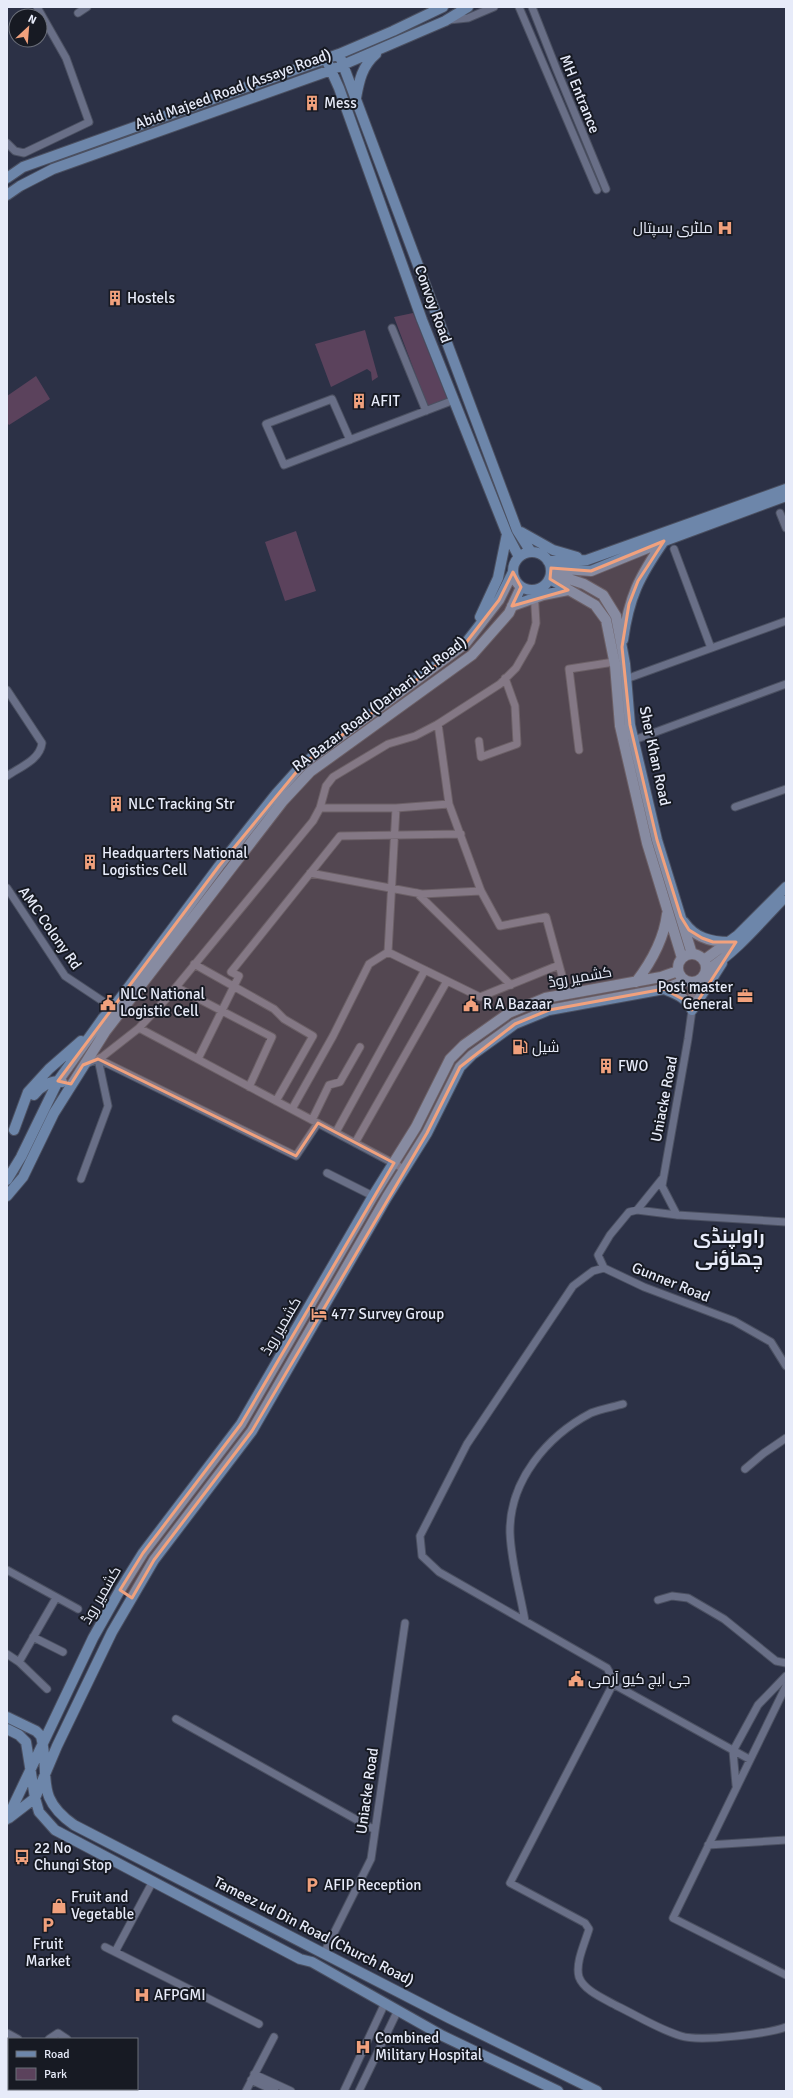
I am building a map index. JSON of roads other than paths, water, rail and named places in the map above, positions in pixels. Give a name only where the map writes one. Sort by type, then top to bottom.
[{"type":"main road","name":"Abid Majeed Road (Assaye Road)","points":[[7,178],[23,167],[339,54],[393,31],[443,7]]},
{"type":"main road","name":"Abid Majeed Road (Assaye Road)","points":[[7,195],[20,186],[53,169],[331,70],[445,21],[468,7]]},
{"type":"main road","points":[[356,100],[359,81],[363,69],[370,59],[380,50]]},
{"type":"main road","name":"Convoy Road","points":[[339,54],[517,530],[531,552]]},
{"type":"main road","name":"Convoy Road","points":[[326,59],[422,320],[507,534],[519,557]]},
{"type":"main road","points":[[550,570],[587,560],[786,489]]},
{"type":"main road","points":[[550,570],[591,571],[664,541],[786,496]]},
{"type":"main road","points":[[517,530],[553,550],[587,560]]},
{"type":"main road","points":[[472,633],[498,578],[507,534]]},
{"type":"main road","points":[[622,647],[629,604],[638,582],[664,541]]},
{"type":"main road","points":[[550,570],[541,554],[531,552],[519,557],[514,564],[513,572],[516,581],[521,587],[534,594],[568,590]]},
{"type":"main road","points":[[512,606],[534,594],[543,587],[550,570]]},
{"type":"main road","name":"Sher Khan Road","points":[[550,570],[568,590],[595,605],[606,620],[614,662],[620,726],[647,843],[668,910],[687,956]]},
{"type":"main road","name":"Sher Khan Road","points":[[550,570],[584,584],[603,595],[616,616],[622,647],[630,725],[657,840],[681,917],[687,956]]},
{"type":"main road","name":"RA Bazar Road (Darbari Lal Road)","points":[[7,1180],[58,1081],[103,1018],[113,1008],[219,866],[276,794],[303,764],[465,644],[499,600],[513,572]]},
{"type":"main road","name":"RA Bazar Road (Darbari Lal Road)","points":[[7,1196],[23,1177],[54,1113],[105,1032],[283,800],[310,772],[472,655],[509,612],[521,587]]},
{"type":"main road","points":[[704,960],[730,942],[786,887]]},
{"type":"main road","points":[[692,1010],[724,960],[786,896]]},
{"type":"main road","points":[[636,982],[647,968],[663,936],[668,910]]},
{"type":"main road","points":[[681,917],[689,930],[702,938],[713,942],[730,942]]},
{"type":"main road","points":[[706,971],[704,960],[698,955],[687,956],[679,962],[678,971],[689,982],[702,979],[706,971],[724,960]]},
{"type":"main road","name":"کشمیر روڈ","points":[[7,1819],[93,1638],[120,1590],[143,1553],[241,1424],[374,1193],[416,1127],[450,1059],[464,1045],[509,1013],[545,998],[636,982],[678,971]]},
{"type":"main road","name":"کشمیر روڈ","points":[[7,1819],[34,1798],[112,1632],[154,1560],[252,1431],[340,1276],[427,1133],[460,1067],[472,1055],[515,1024],[549,1010],[664,989],[689,982]]},
{"type":"main road","points":[[664,989],[679,995],[688,1002],[692,1010]]},
{"type":"main road","points":[[11,1132],[28,1092],[49,1069],[69,1052],[103,1018]]},
{"type":"main road","points":[[11,1132],[20,1127],[32,1098],[42,1086],[58,1081],[71,1084]]},
{"type":"main road","points":[[374,1193],[387,1197]]},
{"type":"main road","points":[[330,1270],[340,1276]]},
{"type":"main road","points":[[316,1294],[327,1300]]},
{"type":"main road","points":[[220,1452],[229,1460]]},
{"type":"main road","points":[[166,1523],[176,1531]]},
{"type":"main road","points":[[120,1590],[132,1598]]},
{"type":"main road","points":[[7,1717],[36,1731],[41,1736],[43,1742],[45,1774]]},
{"type":"main road","points":[[7,1729],[19,1735],[26,1742],[30,1771]]},
{"type":"main road","name":"Tameez ud Din Road (Church Road)","points":[[30,1771],[34,1798],[39,1812],[55,1830],[185,1897],[300,1959],[312,1962],[443,2036],[558,2091]]},
{"type":"main road","name":"Tameez ud Din Road (Church Road)","points":[[45,1774],[47,1790],[52,1806],[74,1824],[449,2018],[597,2091]]},
{"type":"main road","points":[[185,1897],[191,1884]]},
{"type":"main road","points":[[443,2036],[449,2018]]},
{"type":"street","points":[[7,143],[15,151],[24,153],[89,122],[66,58],[37,7]]},
{"type":"street","points":[[78,13],[87,7]]},
{"type":"street","points":[[445,21],[468,18],[494,7]]},
{"type":"street","points":[[519,7],[597,190]]},
{"type":"street","name":"MH Entrance","points":[[532,7],[606,189]]},
{"type":"street","points":[[392,328],[426,411]]},
{"type":"street","points":[[350,440],[332,399],[266,424],[284,465],[350,440],[426,411],[454,400]]},
{"type":"street","points":[[780,513],[786,528]]},
{"type":"street","points":[[674,548],[711,648]]},
{"type":"street","points":[[83,1065],[98,1059],[139,1028],[176,987],[313,821],[320,808],[326,786],[332,777],[388,744],[415,736],[438,724],[505,678],[516,668],[531,642],[536,623],[534,594]]},
{"type":"street","points":[[626,679],[786,621]]},
{"type":"street","points":[[579,750],[569,669],[614,662]]},
{"type":"street","points":[[479,741],[481,757],[517,744],[515,706],[505,678]]},
{"type":"street","points":[[634,740],[786,684]]},
{"type":"street","points":[[7,690],[9,698],[42,743],[38,756],[7,776]]},
{"type":"street","points":[[438,724],[449,804],[481,891],[500,926],[546,917],[567,994]]},
{"type":"street","points":[[735,807],[786,789]]},
{"type":"street","points":[[320,808],[396,808],[449,804]]},
{"type":"street","points":[[388,952],[396,808]]},
{"type":"street","points":[[198,1059],[239,976],[231,972],[340,836],[461,834]]},
{"type":"street","points":[[310,874],[417,893],[481,891]]},
{"type":"street","name":"AMC Colony Rd","points":[[7,888],[65,976],[113,1008]]},
{"type":"street","points":[[417,893],[511,985]]},
{"type":"street","points":[[388,952],[480,997],[560,966]]},
{"type":"street","points":[[292,1109],[333,1036],[369,964],[388,952]]},
{"type":"street","points":[[194,964],[234,988],[274,1009],[284,1019],[312,1036],[276,1101]]},
{"type":"street","points":[[336,1132],[425,970]]},
{"type":"street","points":[[355,1143],[447,981]]},
{"type":"street","name":"Uniacke Road","points":[[677,1215],[662,1186],[662,1178],[692,1010],[689,982]]},
{"type":"street","points":[[176,987],[272,1037],[249,1086]]},
{"type":"street","points":[[139,1028],[404,1169]]},
{"type":"street","points":[[98,1059],[296,1156],[315,1121],[330,1085],[340,1082],[360,1047]]},
{"type":"street","points":[[81,1179],[108,1106],[98,1059]]},
{"type":"street","points":[[328,1173],[374,1193]]},
{"type":"street","points":[[637,1210],[662,1178]]},
{"type":"street","points":[[786,1222],[677,1215],[637,1210],[629,1212],[610,1235],[598,1255],[604,1268],[593,1271],[573,1286],[467,1444],[420,1536],[422,1556],[439,1572],[607,1668],[611,1675],[613,1684],[510,1882],[585,1923],[589,1929],[579,1966],[579,1976],[586,1987],[618,2006],[663,2029],[692,2038],[748,2035],[786,2027]]},
{"type":"street","name":"Gunner Road","points":[[604,1268],[644,1287],[734,1321],[771,1342],[786,1366]]},
{"type":"street","points":[[525,1621],[510,1533],[515,1494],[523,1477],[550,1441],[592,1413],[624,1404]]},
{"type":"street","points":[[746,1469],[764,1452],[786,1438]]},
{"type":"street","points":[[7,1570],[78,1609]]},
{"type":"street","points":[[658,1600],[672,1596],[688,1598],[724,1619],[776,1661],[786,1663]]},
{"type":"street","points":[[19,1662],[56,1598]]},
{"type":"street","name":"Uniacke Road","points":[[324,1953],[371,1859],[405,1623]]},
{"type":"street","points":[[33,1636],[63,1652]]},
{"type":"street","points":[[7,1654],[19,1662],[47,1689]]},
{"type":"street","points":[[736,1785],[733,1751],[758,1705],[786,1676]]},
{"type":"street","points":[[613,1684],[749,1759]]},
{"type":"street","points":[[786,1686],[736,1785],[673,1918],[786,1975]]},
{"type":"street","points":[[176,1719],[375,1830]]},
{"type":"street","points":[[708,1845],[786,1840]]},
{"type":"street","points":[[115,1952],[153,1881]]},
{"type":"street","points":[[106,1947],[259,2024]]},
{"type":"street","points":[[344,2091],[385,2003]]},
{"type":"street","points":[[359,2091],[398,2010]]},
{"type":"street","points":[[7,2033],[16,2038]]},
{"type":"street","points":[[51,2038],[58,2034],[65,2038]]},
{"type":"street","points":[[246,2091],[274,2037]]},
{"type":"street","points":[[253,2077],[275,2091]]},
{"type":"street","points":[[253,2077],[291,2091]]},
{"type":"place","name":"Mess","points":[[312,103]]},
{"type":"place","name":"ملٹری ہسپتال","points":[[725,228]]},
{"type":"place","name":"Hostels","points":[[115,298]]},
{"type":"place","name":"AFIT","points":[[359,401]]},
{"type":"place","name":"NLC Tracking Str","points":[[116,804]]},
{"type":"place","name":"Headquarters National Logistics Cell","points":[[90,862]]},
{"type":"place","name":"Post master General","points":[[745,996]]},
{"type":"place","name":"NLC National Logistic Cell","points":[[108,1003]]},
{"type":"place","name":"R A Bazaar","points":[[471,1004]]},
{"type":"place","name":"شیل","points":[[520,1047]]},
{"type":"place","name":"FWO","points":[[606,1066]]},
{"type":"place","name":"477 Survey Group","points":[[319,1314]]},
{"type":"place","name":"جی ایچ کیو آرمی","points":[[576,1679]]},
{"type":"place","name":"22 No Chungi Stop","points":[[22,1857]]},
{"type":"place","name":"AFIP Reception","points":[[312,1885]]},
{"type":"place","name":"Fruit and Vegetable","points":[[59,1906]]},
{"type":"place","name":"Fruit Market","points":[[48,1925]]},
{"type":"place","name":"AFPGMI","points":[[142,1995]]},
{"type":"place","name":"Combined Military Hospital","points":[[363,2047]]},
{"type":"district","name":"راولپنڈی چھاؤنی","points":[[729,1247]]}]
